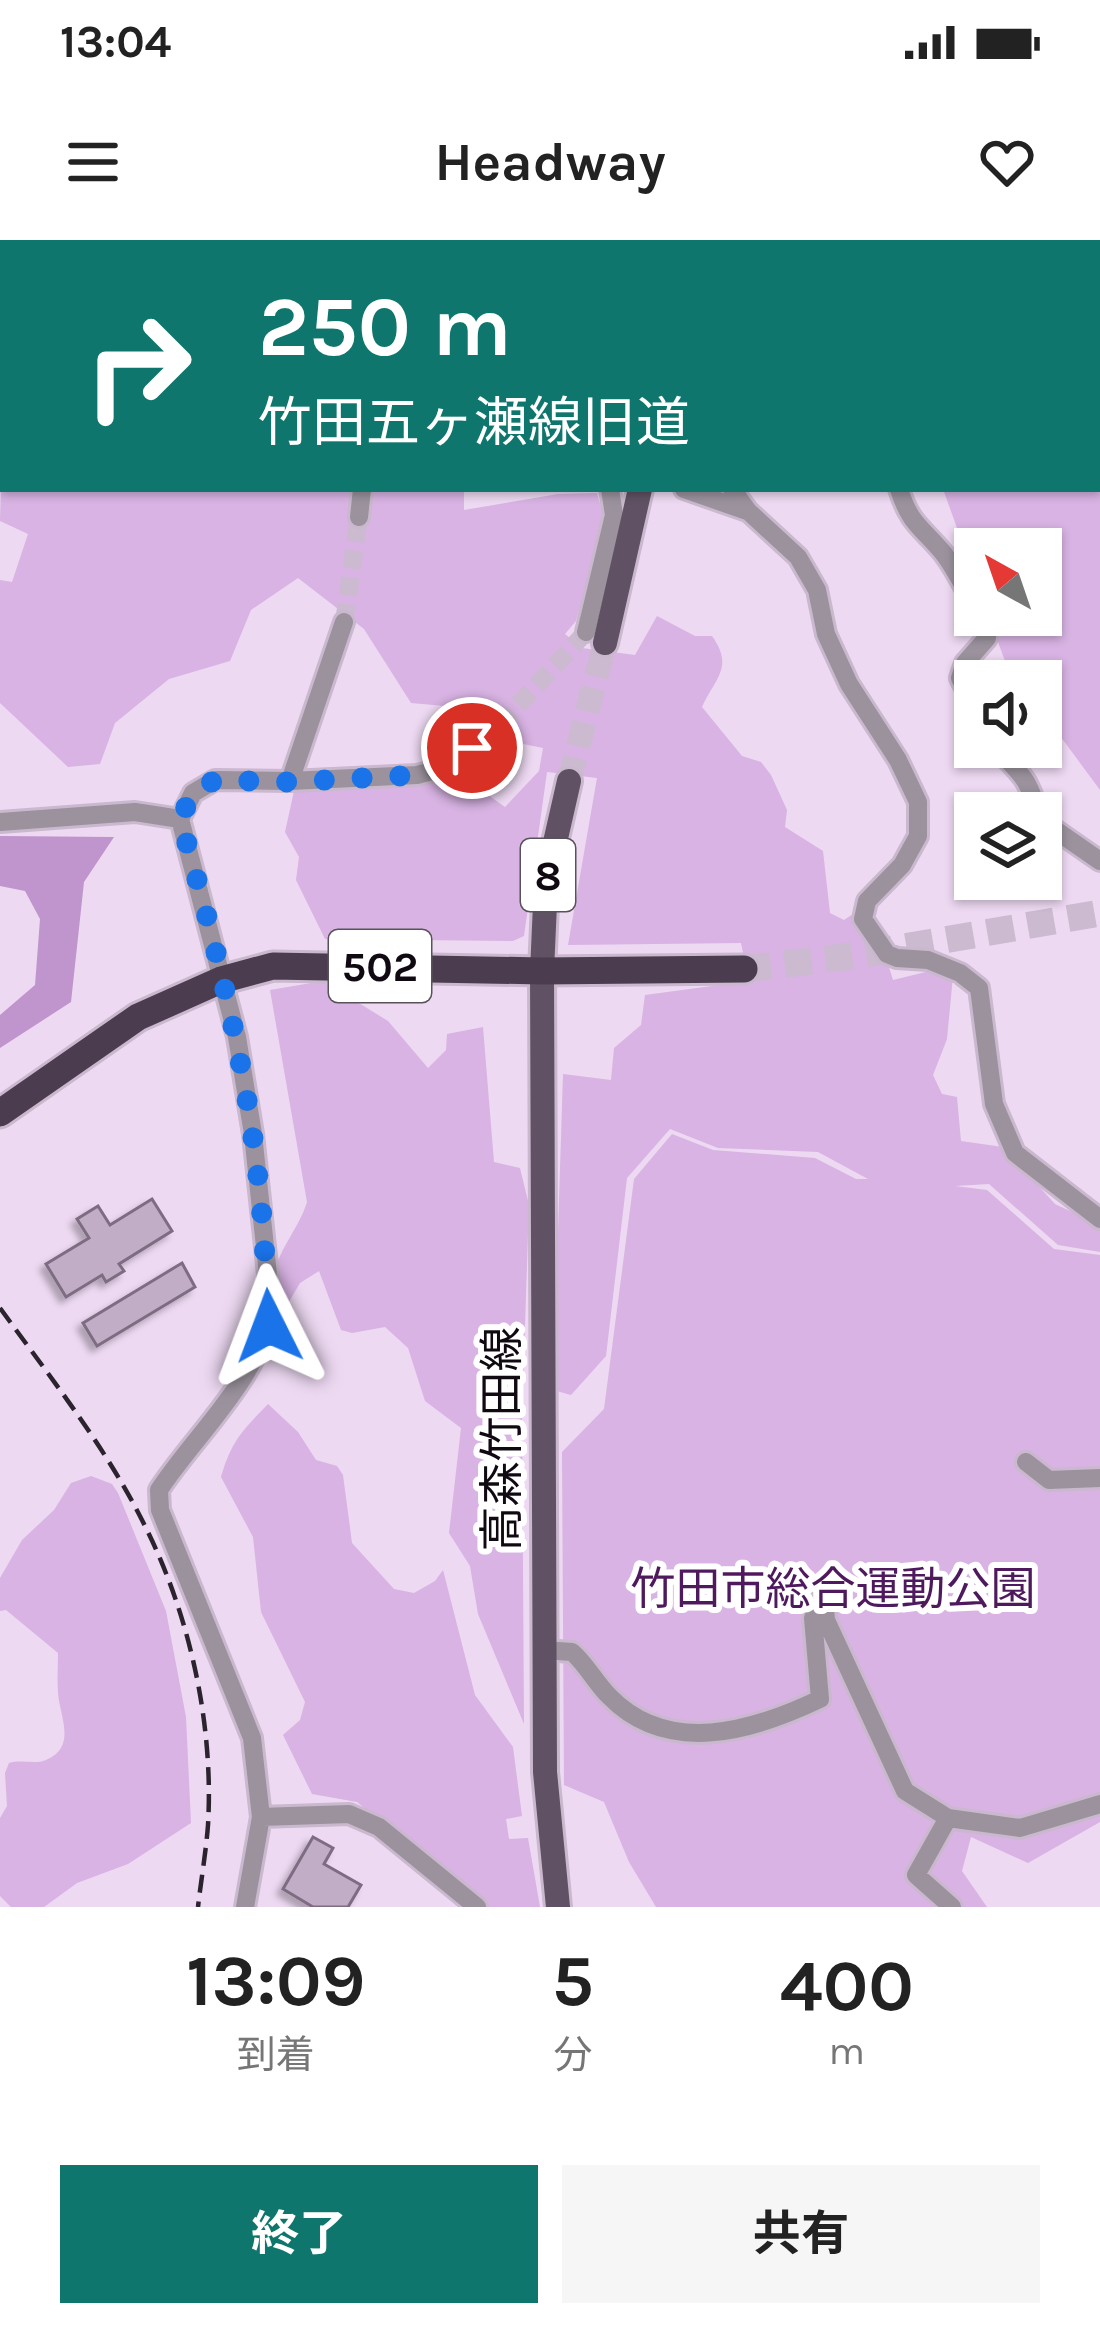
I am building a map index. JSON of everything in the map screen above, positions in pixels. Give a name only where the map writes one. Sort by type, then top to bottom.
[{"type":"highway","name":"502","points":[[0,1113],[138,1017],[221,980],[273,966],[744,969]]},
{"type":"main road","points":[[596,638],[639,492]]},
{"type":"main road","name":"8","points":[[542,971],[546,882],[569,781]]},
{"type":"main road","name":"高森竹田線","points":[[542,971],[543,1650],[548,1830],[558,1907]]},
{"type":"street","points":[[358,517],[362,492]]},
{"type":"street","points":[[596,638],[614,515],[610,492]]},
{"type":"street","points":[[692,492],[748,512]]},
{"type":"street","points":[[734,492],[748,512],[798,557],[817,590],[826,634],[849,684],[898,760],[918,802],[918,836],[902,865],[867,901],[863,919],[887,953],[928,960],[979,988],[994,1104],[1015,1154],[1100,1219]]},
{"type":"street","points":[[900,492],[905,510],[954,572]]},
{"type":"street","points":[[290,782],[344,622]]},
{"type":"street","points":[[967,660],[987,636]]},
{"type":"street","points":[[245,1907],[261,1817],[256,1763],[246,1718],[168,1531],[158,1490],[245,1371],[269,1326],[271,1303],[253,1133],[237,1036],[180,819],[193,793],[215,780],[290,782],[417,775],[451,766],[500,725]]},
{"type":"street","points":[[0,822],[135,812],[180,819]]},
{"type":"street","points":[[1062,838],[1100,861]]},
{"type":"street","points":[[1026,1462],[1049,1480],[1100,1478]]},
{"type":"street","points":[[543,1650],[572,1652],[609,1696],[641,1721],[682,1735],[737,1730],[820,1699],[814,1618],[824,1592],[826,1620],[904,1791],[948,1818],[1020,1828],[1100,1804]]},
{"type":"street","points":[[261,1817],[349,1814],[379,1827],[477,1907]]},
{"type":"street","points":[[948,1818],[916,1875],[952,1907]]},
{"type":"green space","name":"竹田市総合運動公園","points":[[1,492],[464,492],[464,510],[558,494],[597,493],[605,520],[576,621],[565,634],[582,648],[635,655],[657,616],[695,636],[712,636],[722,664],[702,707],[742,756],[761,762],[771,775],[787,810],[785,827],[823,851],[830,913],[844,920],[862,908],[893,980],[938,969],[953,976],[947,1039],[933,1075],[942,1094],[957,1097],[961,1141],[1003,1147],[1055,1204],[1100,1225],[1100,1252],[1058,1245],[989,1184],[955,1186],[987,1190],[1054,1249],[1100,1255],[1100,1822],[1028,1863],[971,1837],[962,1871],[987,1907],[656,1907],[629,1862],[604,1802],[564,1785],[562,1452],[604,1409],[634,1179],[672,1134],[713,1150],[815,1158],[856,1179],[868,1179],[818,1152],[718,1148],[670,1129],[627,1178],[606,1356],[571,1395],[553,1390],[563,1074],[611,1080],[614,1048],[641,1025],[645,995],[749,981],[741,943],[568,945],[597,778],[547,772],[524,936],[513,941],[325,939],[296,880],[299,857],[285,832],[294,791],[445,778],[474,785],[505,807],[539,771],[543,748],[508,741],[512,730],[490,710],[411,703],[364,629],[298,578],[251,610],[230,661],[169,679],[115,723],[100,764],[68,767],[0,703],[0,580],[12,582],[28,534],[0,521]]},
{"type":"green space","points":[[944,492],[1100,492],[1100,790],[1062,738],[1062,660],[1005,660],[996,636],[1062,636],[1062,528],[957,528]]},
{"type":"green space","points":[[323,981],[388,1021],[428,1068],[446,1050],[447,1034],[483,1027],[494,1162],[520,1168],[529,1205],[522,1416],[524,1724],[478,1614],[470,1566],[449,1533],[461,1428],[425,1401],[408,1348],[385,1327],[352,1333],[341,1330],[319,1271],[300,1283],[283,1312],[276,1297],[275,1269],[307,1202],[270,990]]},
{"type":"green space","points":[[268,1404],[298,1432],[316,1460],[337,1466],[343,1475],[352,1543],[394,1589],[414,1593],[435,1581],[443,1570],[475,1695],[513,1747],[522,1816],[506,1819],[509,1839],[528,1838],[540,1907],[482,1907],[357,1802],[312,1794],[283,1735],[300,1720],[305,1702],[261,1612],[253,1537],[221,1477],[239,1437]]},
{"type":"green space","points":[[91,1476],[112,1484],[118,1493],[166,1611],[186,1717],[191,1823],[128,1864],[77,1883],[44,1907],[11,1907],[0,1896],[5,1773],[9,1763],[42,1761],[56,1754],[64,1730],[58,1653],[6,1610],[0,1611],[0,1578],[22,1540],[54,1510],[71,1483]]},
{"type":"shaded area","points":[[0,836],[114,837],[84,882],[71,1002],[0,1048],[0,1015],[35,985],[40,919],[25,891],[0,886]]},
{"type":"building","points":[[152,1199],[172,1231],[119,1264],[124,1271],[106,1282],[102,1275],[66,1297],[46,1264],[89,1238],[77,1219],[98,1206],[110,1225]]},
{"type":"building","points":[[182,1263],[195,1287],[97,1346],[83,1323]]},
{"type":"building","points":[[313,1837],[333,1848],[324,1864],[361,1885],[348,1907],[313,1907],[283,1889]]},
{"type":"tunnel","points":[[344,622],[359,517]]},
{"type":"tunnel","points":[[500,725],[586,632]]},
{"type":"tunnel","points":[[569,781],[605,643]]},
{"type":"tunnel","points":[[744,969],[852,956],[1100,913]]},
{"type":"railway","points":[[0,1308],[112,1466],[143,1522],[173,1593],[195,1669],[207,1747],[208,1825],[198,1907]]},
{"type":"route","points":[[269,1326],[271,1303],[253,1133],[237,1036],[180,819],[193,793],[215,780],[290,782],[417,775],[451,766],[472,748]]}]
